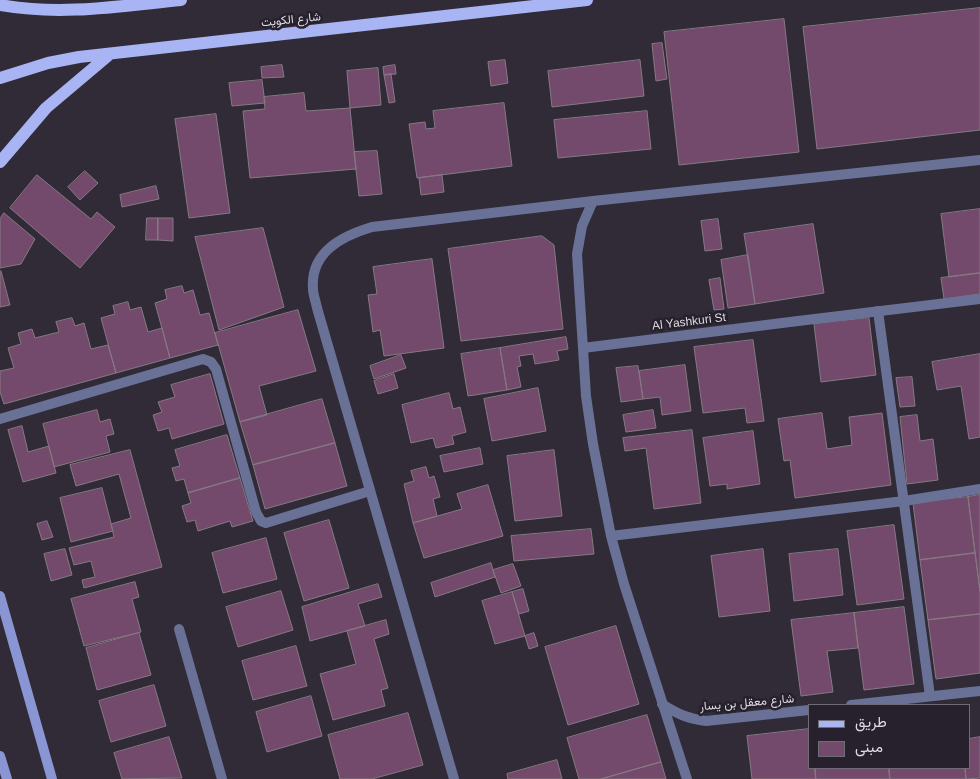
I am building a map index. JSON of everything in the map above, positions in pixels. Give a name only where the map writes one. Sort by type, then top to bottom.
[{"type":"main road","points":[[108,0],[128,6]]},
{"type":"main road","points":[[0,5],[24,9],[77,11],[181,0]]},
{"type":"main road","name":"شارع الكويت","points":[[0,78],[48,63],[110,54],[587,0]]},
{"type":"main road","points":[[0,162],[46,108],[110,54]]},
{"type":"main road","points":[[0,596],[52,779]]},
{"type":"main road","points":[[0,756],[7,779]]},
{"type":"street","points":[[454,779],[313,288],[316,269],[325,251],[339,240],[355,232],[372,227],[593,201],[980,160]]},
{"type":"street","points":[[593,201],[582,226],[577,254],[583,348],[593,444],[611,536],[624,584],[687,779]]},
{"type":"street","name":"Al Yashkuri St","points":[[583,348],[980,299]]},
{"type":"street","points":[[878,311],[930,696]]},
{"type":"street","points":[[0,419],[203,359],[211,362],[216,369],[256,512],[261,521],[266,523],[370,491]]},
{"type":"street","points":[[611,536],[980,489]]},
{"type":"street","points":[[179,629],[222,779]]},
{"type":"street","points":[[860,704],[980,691]]},
{"type":"street","name":"شارع معقل بن يسار","points":[[662,704],[675,713],[690,719],[706,721],[808,710]]},
{"type":"building","points":[[980,8],[980,130],[817,149],[803,27]]},
{"type":"building","points":[[784,19],[799,152],[679,165],[664,32]]},
{"type":"building","points":[[662,43],[667,79],[656,81],[652,44]]},
{"type":"building","points":[[505,60],[508,83],[491,86],[488,62]]},
{"type":"building","points":[[640,60],[644,96],[552,107],[548,71]]},
{"type":"building","points":[[282,65],[284,77],[262,78],[261,67]]},
{"type":"building","points":[[395,65],[396,74],[384,75],[383,67]]},
{"type":"building","points":[[378,68],[381,105],[350,108],[347,71]]},
{"type":"building","points":[[391,74],[395,102],[389,103],[384,75]]},
{"type":"building","points":[[262,80],[265,103],[232,106],[229,83]]},
{"type":"building","points":[[304,93],[306,111],[350,108],[356,169],[250,178],[243,111],[265,109],[264,97]]},
{"type":"building","points":[[504,103],[512,166],[417,178],[409,124],[425,122],[426,129],[435,128],[433,111]]},
{"type":"building","points":[[647,111],[651,149],[558,158],[554,120]]},
{"type":"building","points":[[216,114],[230,213],[189,218],[175,119]]},
{"type":"building","points":[[377,151],[382,194],[359,196],[354,152]]},
{"type":"building","points":[[85,171],[98,183],[80,200],[68,187]]},
{"type":"building","points":[[37,175],[91,219],[97,212],[115,227],[80,268],[10,208]]},
{"type":"building","points":[[442,175],[444,192],[421,195],[419,178]]},
{"type":"building","points":[[156,186],[159,199],[122,207],[120,195]]},
{"type":"building","points":[[980,209],[980,273],[949,277],[941,214]]},
{"type":"building","points":[[4,213],[35,239],[21,264],[0,268],[0,219]]},
{"type":"building","points":[[147,218],[158,218],[158,240],[146,240]]},
{"type":"building","points":[[158,218],[173,218],[173,241],[158,240]]},
{"type":"building","points":[[718,219],[722,249],[705,251],[701,221]]},
{"type":"building","points":[[813,224],[824,293],[755,304],[744,234]]},
{"type":"building","points":[[263,228],[284,307],[219,330],[195,237]]},
{"type":"building","points":[[542,236],[554,245],[563,329],[461,341],[448,249]]},
{"type":"building","points":[[748,255],[755,304],[728,308],[721,260]]},
{"type":"building","points":[[432,259],[444,348],[384,356],[380,330],[373,332],[368,295],[377,294],[373,267]]},
{"type":"building","points":[[0,272],[10,305],[0,307]]},
{"type":"building","points":[[980,273],[980,294],[944,299],[941,278]]},
{"type":"building","points":[[720,278],[724,309],[714,310],[709,280]]},
{"type":"building","points":[[182,286],[184,293],[193,290],[200,315],[209,313],[218,345],[170,358],[155,303],[167,299],[165,290]]},
{"type":"building","points":[[128,302],[130,310],[141,307],[148,332],[162,328],[170,358],[116,373],[101,318],[115,314],[113,306]]},
{"type":"building","points":[[298,310],[316,371],[259,386],[267,415],[240,422],[215,333]]},
{"type":"building","points":[[72,318],[75,326],[84,323],[91,349],[108,345],[116,373],[4,404],[0,392],[0,371],[14,368],[8,348],[21,344],[18,333],[32,329],[35,338],[59,332],[56,322]]},
{"type":"building","points":[[869,318],[876,375],[821,382],[814,324]]},
{"type":"building","points":[[566,337],[568,349],[557,351],[559,360],[535,364],[533,354],[519,356],[521,366],[517,367],[521,387],[507,390],[500,348]]},
{"type":"building","points":[[753,340],[764,421],[747,423],[745,408],[703,413],[694,347]]},
{"type":"building","points":[[500,348],[507,390],[468,396],[461,354]]},
{"type":"building","points":[[980,354],[980,437],[969,439],[961,386],[937,390],[932,362]]},
{"type":"building","points":[[401,355],[406,368],[374,379],[370,366]]},
{"type":"building","points":[[685,365],[691,411],[662,415],[660,397],[643,399],[639,371]]},
{"type":"building","points":[[638,366],[643,399],[621,402],[616,368]]},
{"type":"building","points":[[210,374],[224,424],[172,439],[169,428],[158,431],[153,415],[162,412],[158,402],[175,397],[171,385]]},
{"type":"building","points":[[394,374],[398,388],[378,394],[374,381]]},
{"type":"building","points":[[912,377],[915,406],[900,407],[896,378]]},
{"type":"building","points":[[538,388],[546,431],[492,441],[484,399]]},
{"type":"building","points":[[449,393],[453,409],[460,407],[466,432],[452,436],[454,444],[436,448],[433,438],[411,443],[402,405]]},
{"type":"building","points":[[322,399],[335,443],[253,465],[240,422]]},
{"type":"building","points":[[97,410],[100,422],[110,419],[114,434],[106,436],[110,452],[54,467],[43,424]]},
{"type":"building","points":[[653,410],[656,428],[626,432],[623,415]]},
{"type":"building","points":[[822,413],[827,449],[852,445],[849,417],[882,413],[891,485],[795,498],[790,460],[784,461],[778,419]]},
{"type":"building","points":[[917,415],[920,441],[933,439],[938,480],[907,484],[900,417]]},
{"type":"building","points":[[22,426],[28,452],[49,446],[56,473],[23,482],[8,430]]},
{"type":"building","points":[[692,430],[701,503],[654,509],[646,448],[625,451],[623,438]]},
{"type":"building","points":[[753,431],[760,484],[727,489],[727,484],[710,486],[703,438]]},
{"type":"building","points":[[227,435],[240,478],[188,493],[184,479],[176,481],[172,468],[180,466],[175,450]]},
{"type":"building","points":[[335,443],[347,486],[265,509],[253,465]]},
{"type":"building","points":[[480,448],[483,464],[444,472],[440,456]]},
{"type":"building","points":[[130,450],[162,567],[84,588],[82,580],[95,577],[91,561],[74,565],[69,548],[114,537],[111,524],[131,518],[119,474],[76,486],[70,465]]},
{"type":"building","points":[[554,450],[562,516],[515,521],[507,456]]},
{"type":"building","points":[[426,467],[429,478],[434,476],[440,497],[433,499],[437,516],[413,523],[404,484],[414,481],[411,471]]},
{"type":"building","points":[[240,478],[253,521],[232,527],[230,521],[198,531],[195,520],[187,522],[182,506],[191,503],[188,493]]},
{"type":"building","points":[[488,485],[503,536],[424,558],[413,523],[462,509],[457,494]]},
{"type":"building","points":[[102,488],[113,531],[71,542],[60,498]]},
{"type":"building","points":[[980,495],[980,591],[968,497]]},
{"type":"building","points":[[968,497],[975,553],[920,560],[913,503]]},
{"type":"building","points":[[329,520],[349,588],[304,601],[284,533]]},
{"type":"building","points":[[47,521],[53,537],[42,540],[37,524]]},
{"type":"building","points":[[894,525],[904,599],[857,605],[847,531]]},
{"type":"building","points":[[591,529],[594,554],[514,561],[511,536]]},
{"type":"building","points":[[266,538],[277,579],[223,593],[212,553]]},
{"type":"building","points":[[65,549],[72,575],[51,581],[44,554]]},
{"type":"building","points":[[763,549],[770,611],[719,617],[711,556]]},
{"type":"building","points":[[838,549],[843,595],[794,601],[789,554]]},
{"type":"building","points":[[975,553],[980,591],[980,614],[928,620],[920,560]]},
{"type":"building","points":[[491,563],[495,577],[435,597],[431,583]]},
{"type":"building","points":[[513,564],[521,586],[501,593],[493,570]]},
{"type":"building","points":[[135,582],[139,597],[132,599],[141,632],[84,646],[71,599]]},
{"type":"building","points":[[378,584],[382,597],[358,604],[365,626],[310,641],[302,607]]},
{"type":"building","points":[[523,589],[529,611],[519,614],[512,592]]},
{"type":"building","points":[[281,591],[293,630],[238,647],[226,607]]},
{"type":"building","points":[[512,592],[525,636],[495,644],[482,601]]},
{"type":"building","points":[[904,607],[914,684],[864,690],[854,613]]},
{"type":"building","points":[[854,613],[858,648],[827,651],[833,692],[801,696],[791,620]]},
{"type":"building","points":[[980,614],[980,673],[936,679],[928,620]]},
{"type":"building","points":[[386,620],[389,634],[374,639],[388,688],[381,690],[385,706],[333,720],[320,674],[356,664],[347,631]]},
{"type":"building","points":[[616,626],[639,704],[568,725],[545,647]]},
{"type":"building","points":[[139,633],[151,675],[97,690],[86,648]]},
{"type":"building","points":[[534,633],[538,646],[529,649],[525,636]]},
{"type":"building","points":[[296,646],[307,686],[253,700],[242,661]]},
{"type":"building","points":[[154,685],[166,726],[111,742],[99,701]]},
{"type":"building","points":[[311,696],[322,736],[267,752],[256,712]]},
{"type":"building","points":[[408,713],[423,765],[372,779],[340,779],[328,735]]},
{"type":"building","points":[[647,715],[661,762],[601,779],[579,779],[567,738]]},
{"type":"building","points":[[808,729],[808,769],[815,769],[816,779],[752,779],[747,736]]},
{"type":"building","points":[[169,737],[182,778],[122,779],[114,753]]},
{"type":"building","points":[[980,737],[980,778],[966,779],[965,769],[970,769],[970,739]]},
{"type":"building","points":[[557,760],[562,779],[508,779],[507,774]]},
{"type":"building","points":[[661,762],[666,779],[601,779]]},
{"type":"building","points":[[815,769],[889,769],[890,779],[816,779]]},
{"type":"building","points":[[889,769],[965,769],[966,779],[890,779]]}]
